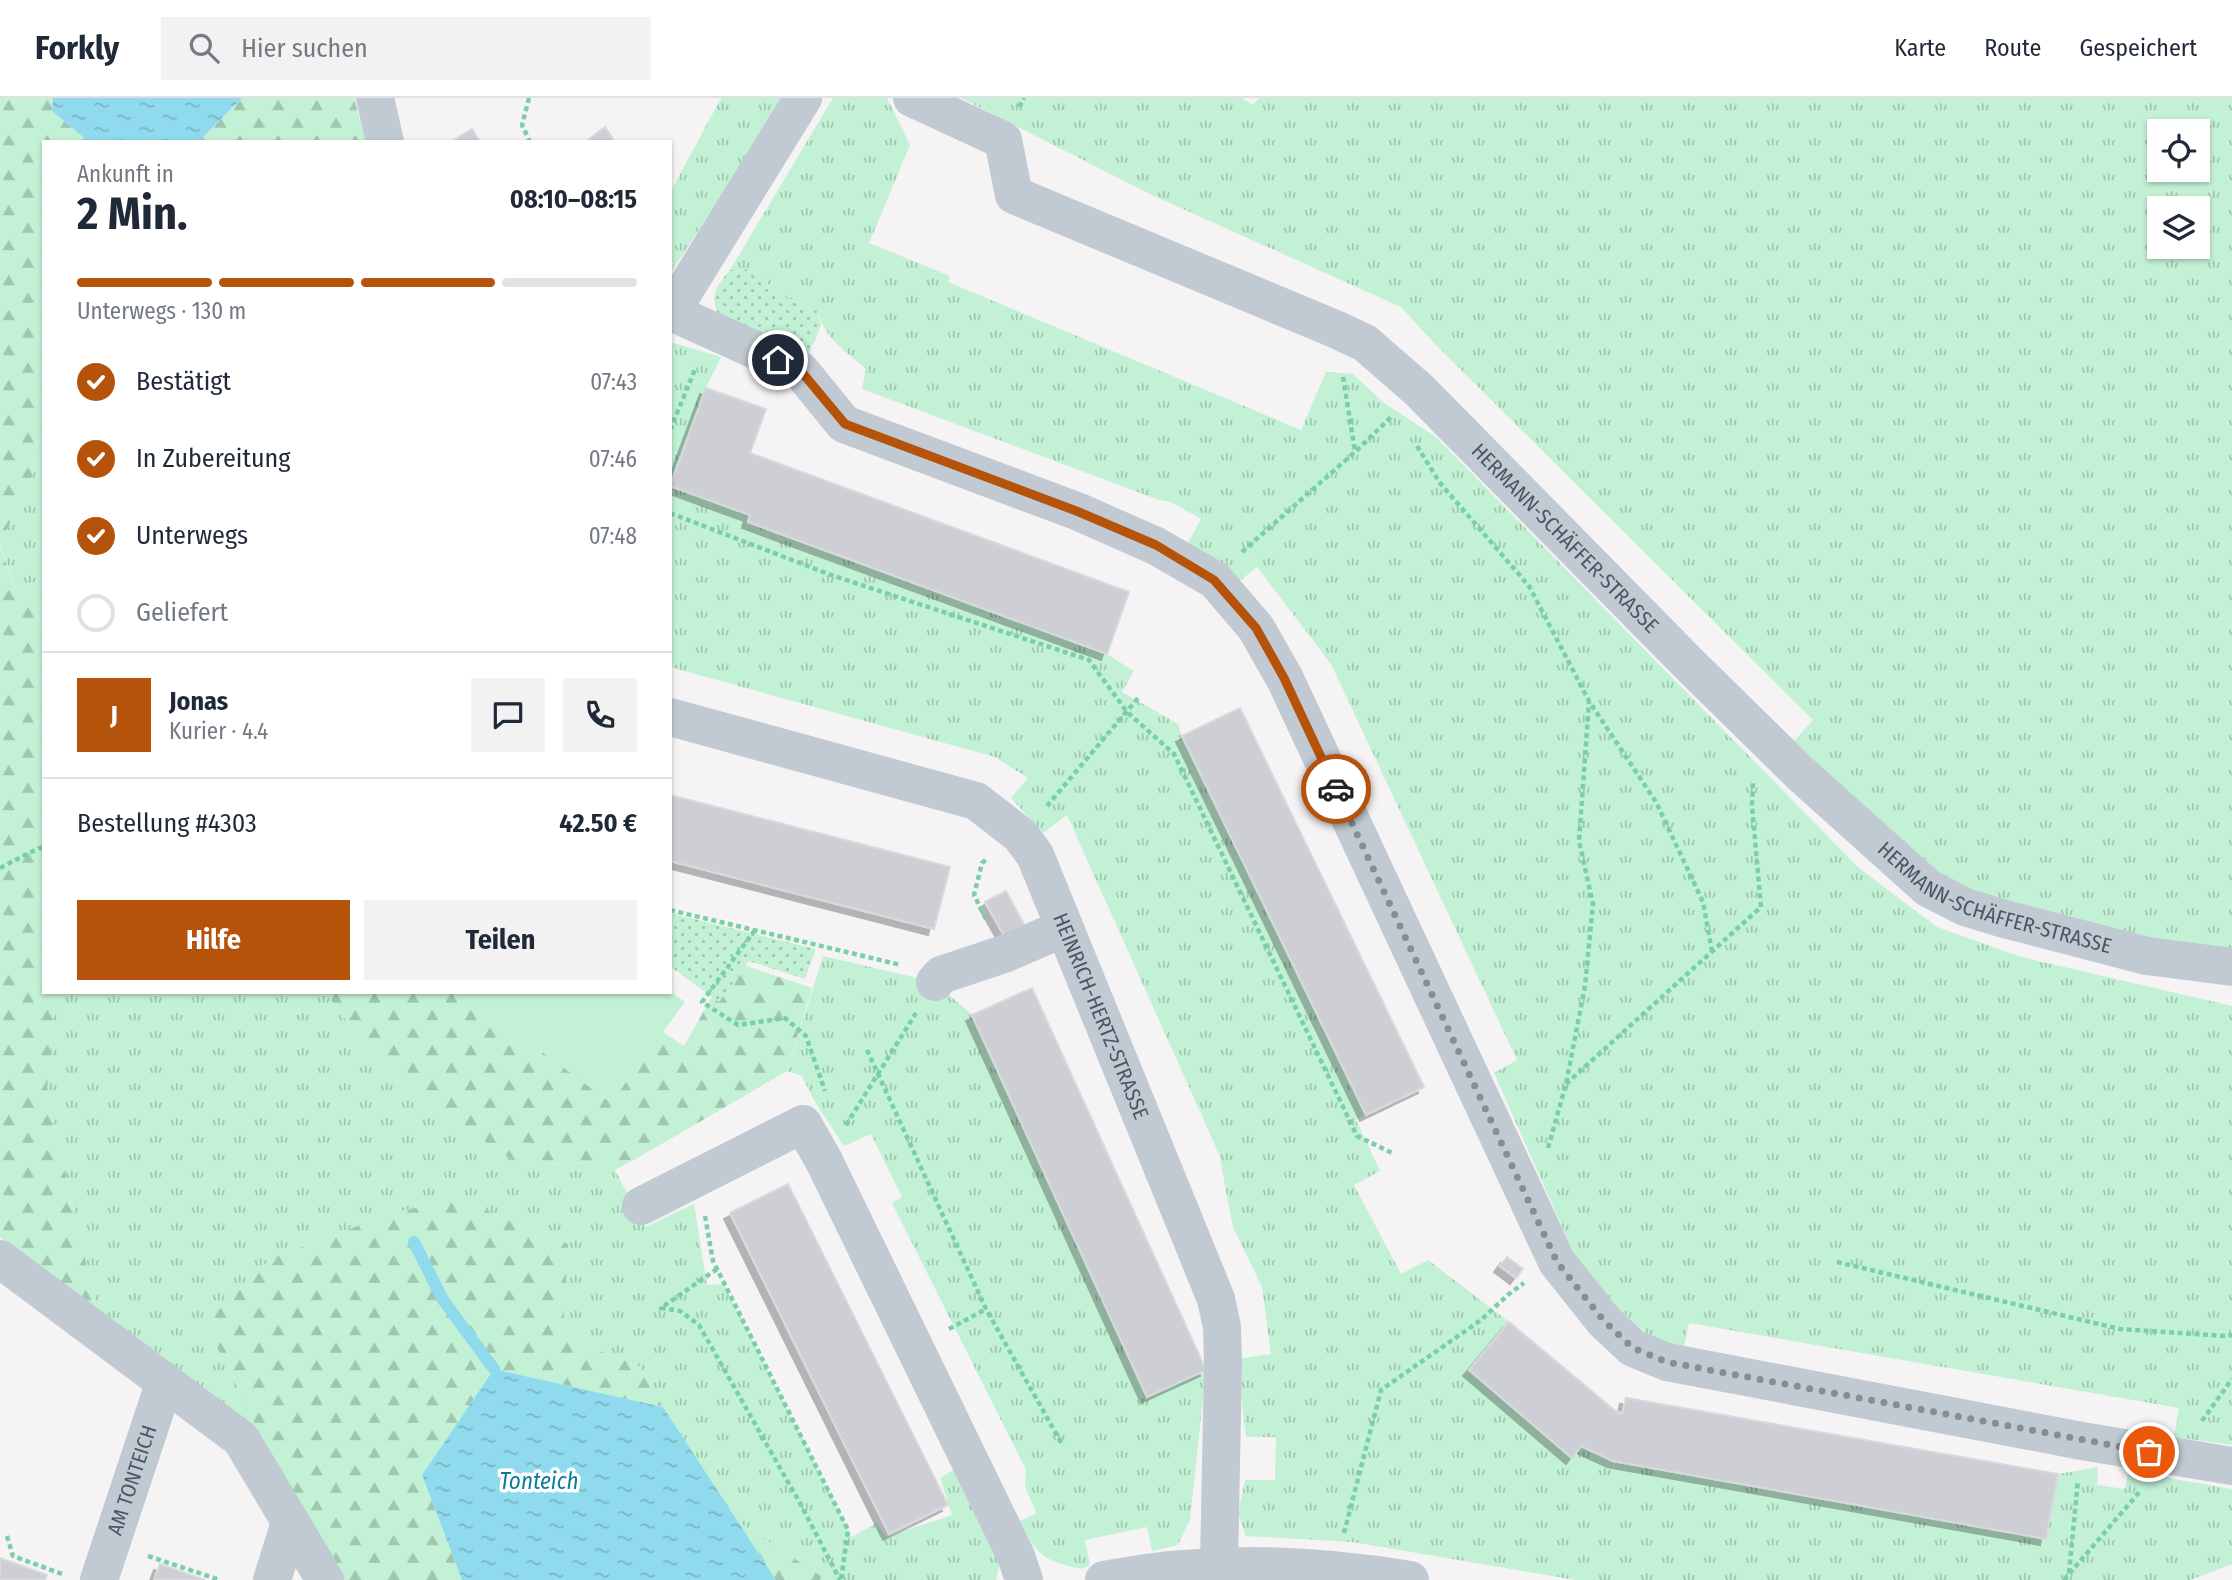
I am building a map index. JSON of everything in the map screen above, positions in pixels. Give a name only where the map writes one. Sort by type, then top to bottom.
[{"type":"street","points":[[375,98],[385,140]]},
{"type":"street","points":[[672,311],[803,98]]},
{"type":"street","name":"HERMANN-SCHÄFFER-STRASSE","points":[[912,98],[1003,140],[1014,195],[1365,343],[1419,390],[1800,773],[1928,888],[1965,907],[2147,956],[2232,967]]},
{"type":"street","points":[[672,313],[800,370],[845,424],[1079,512],[1156,545],[1214,580],[1256,628],[1284,678],[1557,1262],[1604,1321],[1633,1348],[1667,1362],[2082,1441],[2232,1466]]},
{"type":"street","name":"HEINRICH-HERTZ-STRASSE","points":[[672,718],[976,801],[1020,835],[1035,855],[1216,1299],[1222,1327],[1227,1572]]},
{"type":"street","points":[[938,978],[1065,928]]},
{"type":"street","points":[[641,1206],[803,1124],[824,1161],[1016,1556],[1024,1580]]},
{"type":"street","points":[[0,1259],[241,1439],[325,1580]]},
{"type":"street","name":"AM TONTEICH","points":[[81,1577],[165,1381]]},
{"type":"street","points":[[272,1580],[290,1523]]},
{"type":"street","points":[[1104,1580],[1135,1574],[1338,1569],[1410,1580]]},
{"type":"path","points":[[529,98],[522,125],[529,140]]},
{"type":"path","points":[[1335,329],[1355,452]]},
{"type":"path","points":[[672,425],[711,330]]},
{"type":"path","points":[[1266,529],[1355,452],[1419,390]]},
{"type":"path","points":[[1410,436],[1440,483],[1529,586],[1589,701],[1656,802],[1703,902],[1712,951]]},
{"type":"path","points":[[672,514],[831,575],[1089,660],[1127,712],[1174,754],[1357,1136],[1394,1154]]},
{"type":"path","points":[[1004,954],[974,895],[982,863],[1020,835],[1037,818],[1138,698]]},
{"type":"path","points":[[1531,1209],[1566,1084],[1585,986],[1593,904],[1578,841],[1589,701]]},
{"type":"path","points":[[1566,1084],[1761,907],[1752,806],[1755,728]]},
{"type":"path","points":[[0,868],[42,846]]},
{"type":"path","points":[[672,910],[938,978],[840,1135]]},
{"type":"path","points":[[755,930],[702,1002],[738,1025],[785,1018],[806,1036],[827,1098]]},
{"type":"path","points":[[867,1050],[986,1310],[1063,1446]]},
{"type":"path","points":[[698,1177],[713,1261],[848,1530],[841,1580]]},
{"type":"path","points":[[1837,1262],[2120,1329],[2232,1335]]},
{"type":"path","points":[[717,1269],[661,1308],[680,1311],[699,1325],[841,1580]]},
{"type":"path","points":[[1346,1525],[1381,1390],[1481,1320],[1509,1294]]},
{"type":"path","points":[[2064,1580],[2198,1427],[2232,1379]]},
{"type":"path","points":[[2069,1573],[2082,1441]]},
{"type":"path","points":[[7,1536],[13,1556],[81,1577]]},
{"type":"green space","points":[[0,98],[53,98],[52,111],[87,140],[42,140],[42,454],[0,545]]},
{"type":"green space","points":[[242,98],[354,98],[365,140],[200,140]]},
{"type":"green space","points":[[721,98],[786,98],[672,271],[672,189]]},
{"type":"green space","points":[[833,98],[887,98],[910,145],[869,243],[950,276],[948,282],[1301,430],[1326,372],[1353,374],[1384,403],[1436,437],[1859,868],[1937,927],[2021,957],[2232,1006],[2232,1445],[2174,1437],[2179,1408],[1689,1323],[1683,1352],[1650,1336],[1613,1304],[1576,1258],[1494,1073],[1517,1060],[1331,664],[1257,567],[1232,587],[1188,543],[1201,519],[1171,502],[1159,500],[862,389],[866,369],[831,337],[817,311],[772,291],[765,278],[730,270]]},
{"type":"green space","points":[[961,98],[1242,98],[1253,105],[1259,98],[2232,98],[2232,952],[2142,941],[1947,884],[1793,742],[1813,720],[1401,307],[1152,195]]},
{"type":"green space","points":[[754,269],[765,278],[772,291],[817,311],[821,325],[806,360],[722,324],[716,308],[716,289],[730,270]]},
{"type":"green space","points":[[672,343],[721,357],[706,388],[672,480]]},
{"type":"green space","points":[[42,454],[42,578],[17,592],[0,545]]},
{"type":"green space","points":[[672,486],[750,515],[748,523],[1107,654],[1134,671],[1122,692],[1178,724],[1366,1115],[1356,1120],[1380,1171],[1354,1185],[1401,1274],[1428,1260],[1509,1322],[1469,1370],[1572,1457],[1581,1446],[1613,1461],[2046,1539],[2058,1474],[2098,1467],[2097,1485],[2125,1489],[2128,1471],[2232,1489],[2232,1564],[2190,1580],[1576,1580],[1352,1542],[1246,1536],[1238,1513],[1245,1480],[1275,1480],[1276,1437],[1246,1437],[1237,1359],[1271,1354],[1262,1287],[1233,1227],[1219,1154],[1067,815],[1043,833],[1011,798],[1028,778],[995,757],[672,668]]},
{"type":"green space","points":[[0,547],[17,592],[42,578],[42,994],[55,994],[47,1092],[97,1310],[0,1237]]},
{"type":"green space","points":[[672,913],[816,949],[805,979],[749,961],[719,1002],[672,967]]},
{"type":"green space","points":[[823,956],[935,982],[972,1015],[1147,1397],[1206,1370],[1190,1520],[1178,1545],[1152,1551],[1147,1527],[1085,1540],[1090,1565],[1081,1569],[1049,1559],[1031,1542],[1020,1521],[1036,1513],[1025,1486],[1026,1470],[892,1203],[902,1197],[871,1134],[844,1146],[815,1102],[802,1076],[787,1071]]},
{"type":"green space","points":[[732,961],[812,988],[787,1071],[634,1160],[519,1165],[387,1075],[326,994],[464,994],[611,1102],[663,1032],[684,1046]]},
{"type":"green space","points":[[672,992],[685,1002],[611,1103],[464,994]]},
{"type":"green space","points":[[55,994],[326,994],[387,1075],[519,1165],[634,1160],[615,1170],[645,1227],[694,1204],[707,1285],[724,1284],[852,1537],[877,1523],[886,1537],[952,1515],[940,1478],[957,1468],[1000,1562],[996,1580],[820,1580],[820,1576],[737,1521],[639,1366],[563,1337],[262,1438],[97,1310],[47,1092]]},
{"type":"green space","points":[[460,1200],[568,1244],[563,1337],[639,1366],[663,1407],[494,1369],[422,1475],[462,1580],[342,1580],[262,1438],[205,1323],[270,1259],[395,1212]]},
{"type":"green space","points":[[737,1521],[821,1576],[820,1580],[776,1580]]},
{"type":"water","points":[[53,98],[242,98],[200,140],[87,140],[52,111]]},
{"type":"water","name":"Tonteich","points":[[494,1369],[663,1407],[776,1580],[462,1580],[422,1475]]},
{"type":"building","points":[[605,127],[614,140],[588,140]]},
{"type":"building","points":[[472,129],[479,140],[454,140]]},
{"type":"building","points":[[706,388],[766,409],[750,453],[1129,592],[1107,654],[748,522],[750,515],[672,487]]},
{"type":"building","points":[[1240,708],[1424,1087],[1366,1115],[1182,736]]},
{"type":"building","points":[[672,796],[950,867],[934,929],[672,862]]},
{"type":"building","points":[[1006,891],[1027,930],[1007,941],[985,902]]},
{"type":"building","points":[[1032,988],[1206,1370],[1147,1397],[972,1015]]},
{"type":"building","points":[[788,1184],[948,1505],[889,1534],[730,1213]]},
{"type":"building","points":[[1507,1257],[1523,1269],[1516,1278],[1500,1266]]},
{"type":"building","points":[[1509,1322],[1622,1414],[1626,1398],[2058,1474],[2046,1539],[1613,1461],[1581,1446],[1572,1458],[1469,1370]]},
{"type":"building","points":[[0,1558],[47,1575],[45,1580],[0,1580]]},
{"type":"building","points":[[160,1564],[205,1580],[154,1580]]},
{"type":"waterway","points":[[414,1242],[443,1300],[494,1369]]},
{"type":"way so far","points":[[1336,789],[1557,1262],[1604,1321],[1633,1348],[1667,1362],[2149,1452]]},
{"type":"route","points":[[778,360],[800,370],[845,424],[1079,512],[1156,545],[1214,580],[1256,628],[1284,678],[1336,789]]}]
